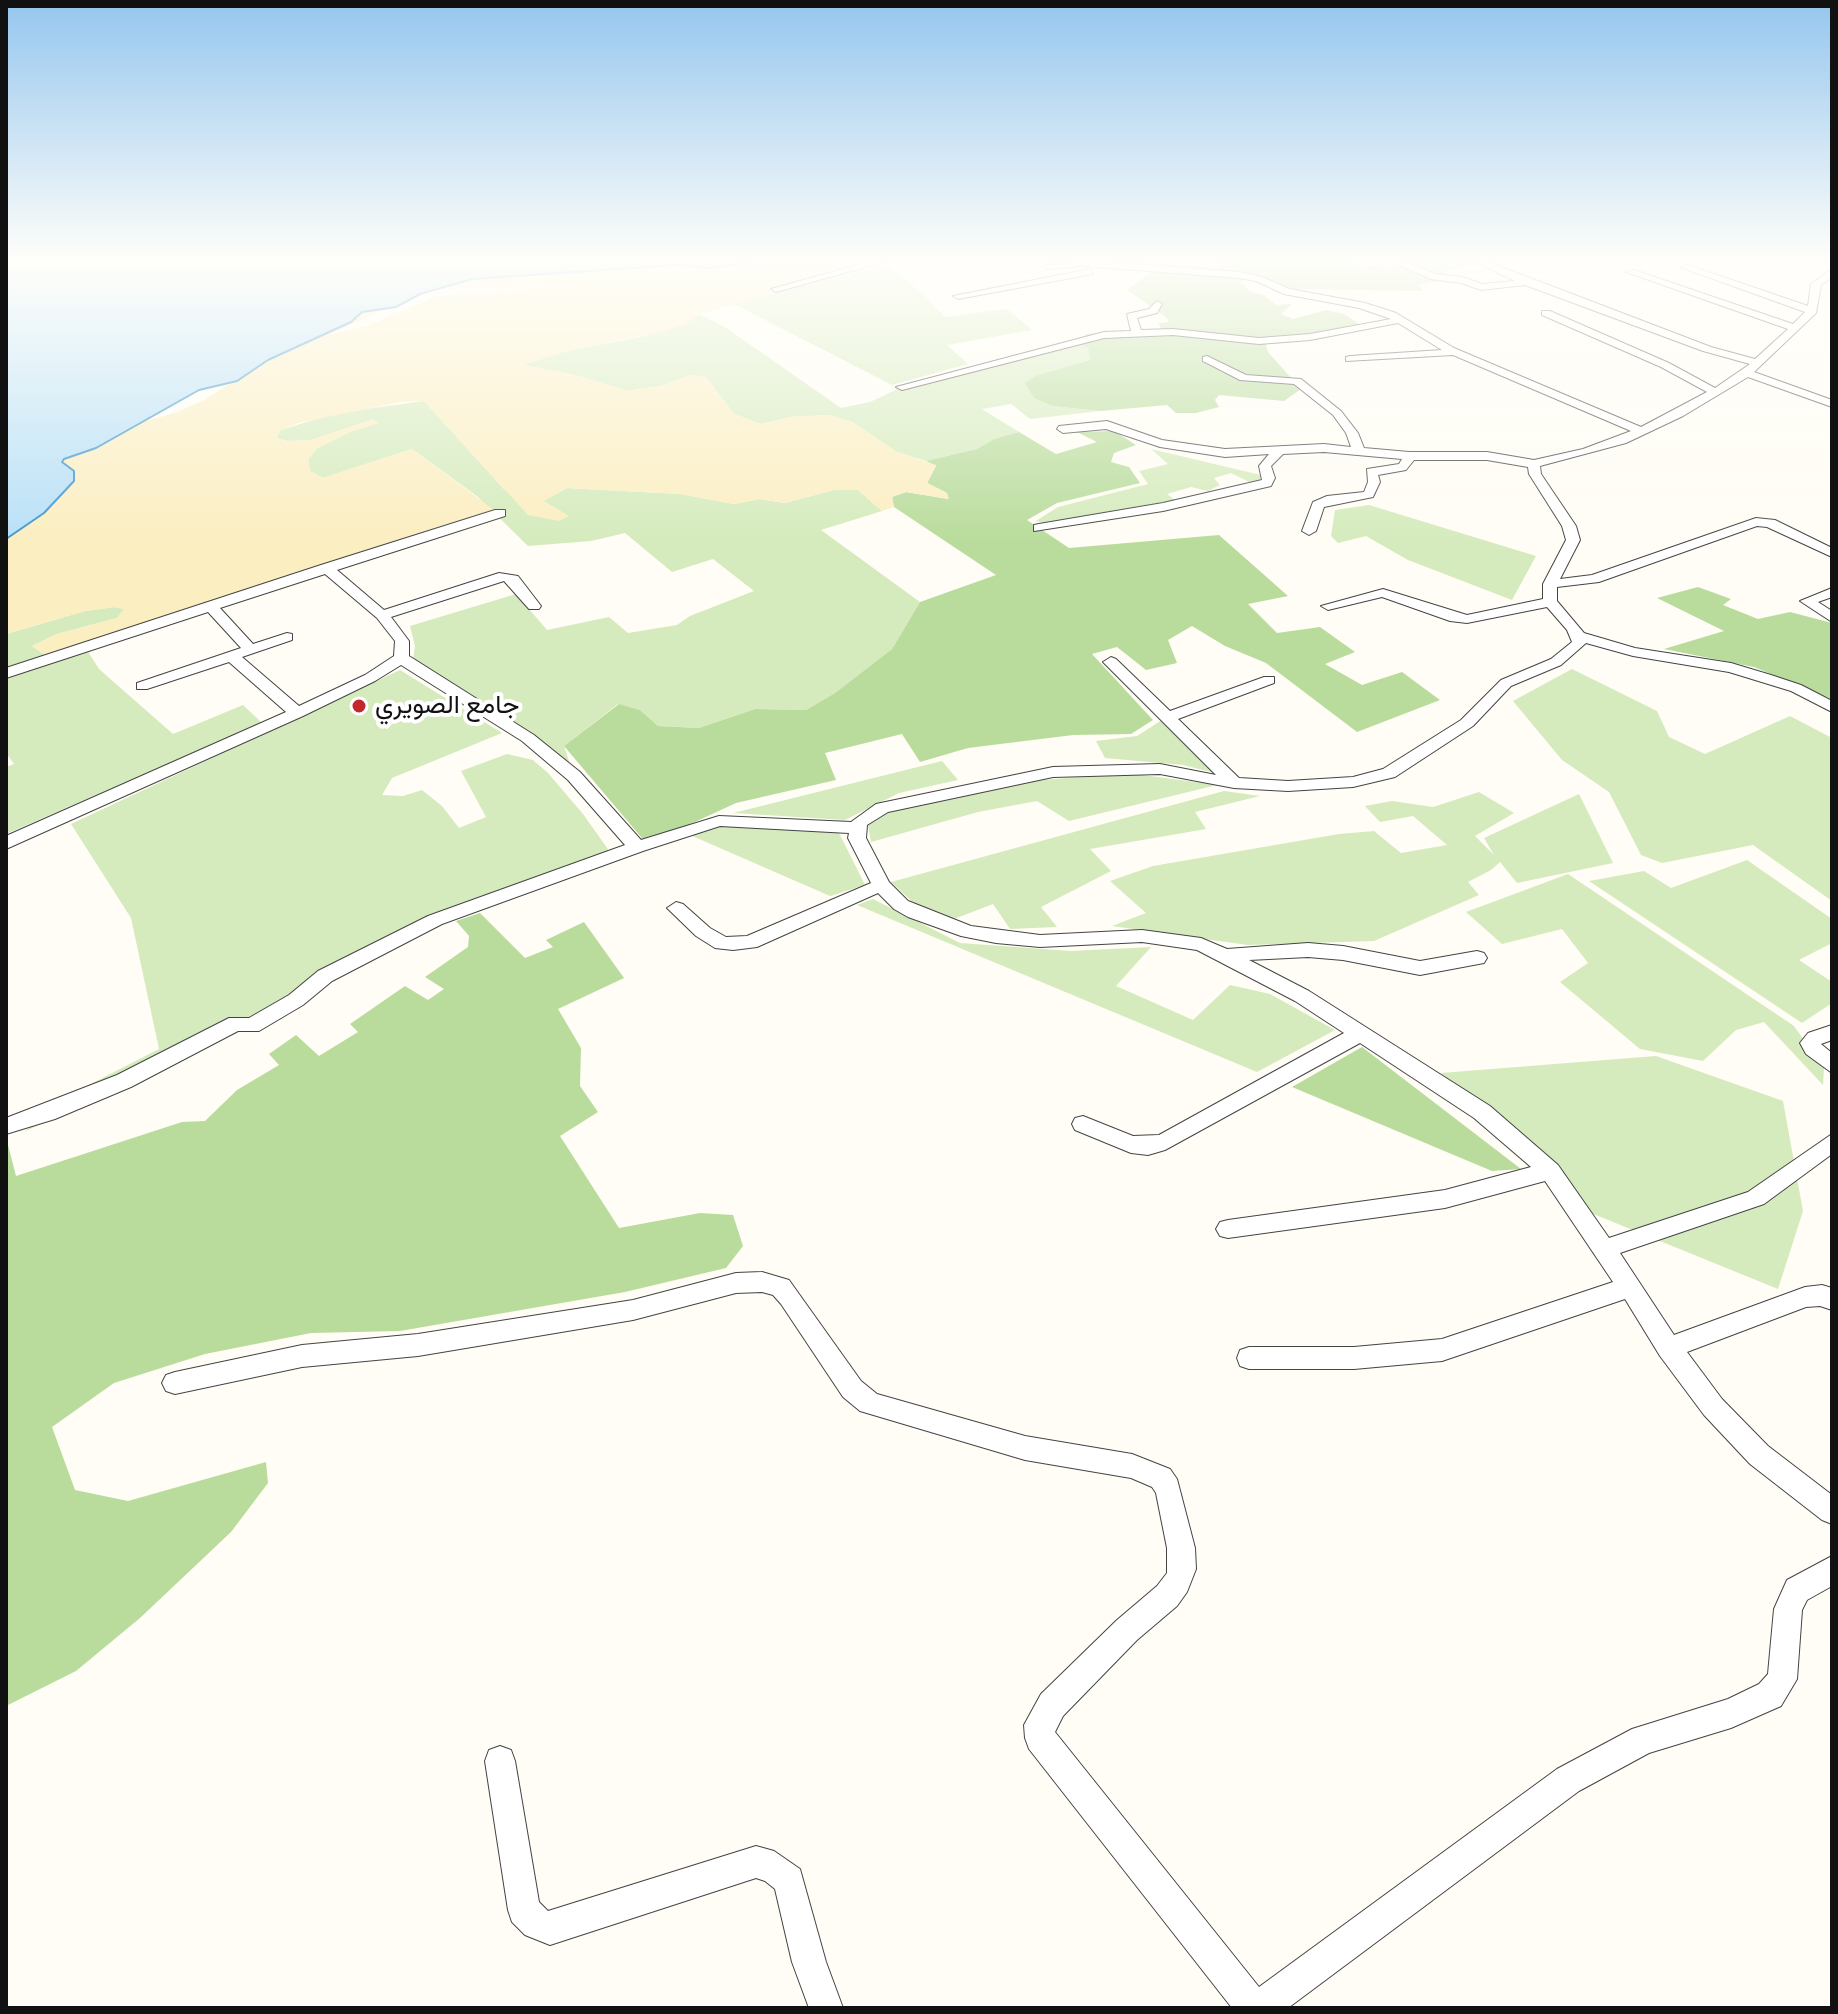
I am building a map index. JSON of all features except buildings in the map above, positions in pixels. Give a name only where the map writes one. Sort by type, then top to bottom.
[{"type":"street","points":[[902,387],[1030,354]]},
{"type":"street","points":[[1350,359],[1440,354]]},
{"type":"street","points":[[1459,354],[1640,431]]},
{"type":"street","points":[[1640,354],[1716,393]]},
{"type":"street","points":[[1719,354],[1832,404]]},
{"type":"street","points":[[1063,429],[1107,425],[1148,440],[1211,452],[1324,448],[1409,456],[1487,456],[1534,464],[1586,452],[1640,431],[1716,393],[1767,354]]},
{"type":"street","points":[[1207,359],[1244,378],[1297,381],[1337,413],[1352,433],[1359,451]]},
{"type":"street","points":[[1039,528],[1163,507],[1267,483],[1269,478],[1265,466],[1278,452]]},
{"type":"street","points":[[1309,531],[1318,505],[1327,500],[1355,499],[1369,494],[1374,482],[1371,472],[1402,467],[1407,464],[1409,456]]},
{"type":"street","points":[[1534,464],[1535,474],[1569,526],[1573,540],[1550,584],[1550,602],[1579,636],[1633,652],[1743,672],[1796,688],[1832,707]]},
{"type":"street","points":[[6,673],[500,513]]},
{"type":"street","points":[[1550,584],[1594,579],[1756,522],[1770,523],[1832,553]]},
{"type":"street","points":[[326,568],[382,615],[402,641],[401,658]]},
{"type":"street","points":[[382,615],[504,576],[513,579],[534,606]]},
{"type":"street","points":[[1832,592],[1807,601],[1832,618]]},
{"type":"street","points":[[1328,606],[1383,593],[1455,618],[1467,619],[1550,602]]},
{"type":"street","points":[[211,607],[250,649]]},
{"type":"street","points":[[1579,636],[1579,643],[1573,650],[1556,662],[1506,683],[1467,723],[1389,773],[1353,782],[1327,784],[1234,783],[1160,769],[1053,772],[882,808],[862,820],[857,838],[881,885],[901,905],[915,913],[968,932],[1040,941],[1142,936],[1201,944],[1290,989],[1482,1112],[1550,1171],[1669,1348],[1713,1407],[1759,1455],[1832,1511]]},
{"type":"street","points":[[142,686],[287,637]]},
{"type":"street","points":[[231,656],[297,713]]},
{"type":"street","points":[[6,843],[297,713],[370,678],[401,658]]},
{"type":"street","points":[[401,658],[528,738],[574,776],[637,847]]},
{"type":"street","points":[[1111,662],[1234,783]]},
{"type":"street","points":[[1169,717],[1205,701],[1269,680]]},
{"type":"street","points":[[6,1126],[47,1113],[124,1081],[236,1023],[252,1026],[296,1000],[325,976],[435,920],[637,847],[719,821],[858,828]]},
{"type":"street","points":[[676,908],[703,932],[722,943],[733,944],[750,942],[881,885]]},
{"type":"street","points":[[1226,955],[1308,950],[1343,953],[1420,968],[1477,958]]},
{"type":"street","points":[[1832,1032],[1810,1043],[1832,1065]]},
{"type":"street","points":[[1083,1124],[1131,1144],[1148,1146],[1165,1142],[1361,1033]]},
{"type":"street","points":[[1604,1249],[1756,1198],[1832,1142]]},
{"type":"street","points":[[1228,1229],[1445,1199],[1550,1171]]},
{"type":"street","points":[[175,1383],[302,1356],[418,1345],[633,1310],[736,1283],[762,1282],[781,1287],[790,1297],[852,1389],[869,1403],[1025,1448],[1132,1466],[1161,1478],[1168,1488],[1181,1548],[1182,1569],[1177,1582],[1167,1596],[1127,1630],[1052,1705],[1039,1725],[1040,1738],[1254,2008]]},
{"type":"street","points":[[1249,1358],[1354,1358],[1442,1350],[1630,1287]]},
{"type":"street","points":[[1669,1348],[1805,1297],[1822,1295],[1832,1300]]},
{"type":"street","points":[[1260,2008],[1568,1780],[1643,1740],[1731,1713],[1770,1695],[1782,1679],[1788,1609],[1797,1590],[1832,1570]]},
{"type":"street","points":[[500,1761],[524,1910],[537,1923],[550,1928],[756,1862],[774,1867],[789,1880],[809,1962],[826,2008]]},
{"type":"green space","points":[[557,354],[764,354],[841,408],[870,402],[902,387],[1033,354],[1090,354],[1092,360],[1069,368],[1053,406],[1100,411],[1030,419],[1011,404],[982,409],[1019,432],[994,439],[977,449],[926,461],[897,452],[852,422],[829,415],[790,417],[761,424],[734,414],[706,377],[691,375],[665,385],[628,391],[571,374],[522,365]]},
{"type":"green space","points":[[832,354],[957,354],[968,364],[892,385]]},
{"type":"green space","points":[[1089,354],[1270,354],[1293,380],[1304,387],[1284,401],[1219,395],[1215,400],[1219,407],[1196,413],[1176,413],[1167,405],[1100,411],[1053,406],[1034,398],[1025,383],[1035,376],[1091,360]]},
{"type":"green space","points":[[424,401],[504,489],[543,501],[567,488],[680,494],[734,504],[759,499],[785,503],[834,490],[858,490],[882,511],[821,530],[920,602],[892,649],[835,693],[806,710],[755,709],[699,728],[658,726],[640,710],[618,704],[564,746],[574,776],[412,666],[415,646],[410,626],[516,594],[547,630],[609,617],[628,633],[677,625],[690,616],[754,591],[713,559],[672,572],[625,533],[591,541],[528,546],[478,497],[412,449],[323,478],[310,471],[308,459],[317,448],[378,423],[310,440],[276,438],[281,430],[336,413]]},
{"type":"green space","points":[[1114,431],[1136,445],[1114,453],[1111,462],[1129,467],[1140,483],[1057,503],[1027,520],[1069,548],[1219,535],[1288,596],[1248,604],[1277,633],[1320,627],[1355,652],[1325,664],[1362,685],[1402,672],[1440,700],[1357,732],[1266,663],[1225,646],[1192,626],[1168,640],[1177,663],[1146,670],[1117,647],[1092,654],[1153,720],[1131,734],[1073,735],[968,748],[920,762],[902,734],[825,753],[836,780],[736,803],[647,844],[564,746],[619,704],[640,710],[658,726],[699,728],[755,709],[806,710],[835,693],[892,649],[920,602],[996,575],[894,507],[892,497],[906,492],[948,499],[947,493],[927,483],[936,466],[926,461],[977,449],[994,439],[1019,432],[1056,454],[1097,442],[1077,432]]},
{"type":"green space","points":[[1151,449],[1261,475],[1260,480],[1249,482],[1231,473],[1214,478],[1220,485],[1208,491],[1191,487],[1167,494],[1175,500],[1043,523],[1036,521],[1058,507],[1148,484],[1139,471],[1168,464]]},
{"type":"green space","points":[[1369,505],[1536,556],[1512,600],[1408,560],[1366,536],[1338,543],[1331,536],[1335,510]]},
{"type":"green space","points":[[1698,587],[1731,599],[1723,605],[1758,619],[1790,612],[1832,623],[1832,699],[1754,667],[1664,649],[1724,631],[1657,598]]},
{"type":"green space","points":[[115,607],[125,609],[117,618],[57,634],[32,646],[45,655],[6,667],[6,634],[85,611]]},
{"type":"green space","points":[[87,650],[99,669],[173,734],[243,705],[262,723],[6,834],[6,767],[14,764],[6,753],[6,677]]},
{"type":"green space","points":[[1572,669],[1657,711],[1669,737],[1705,754],[1790,716],[1832,738],[1832,901],[1753,845],[1662,863],[1641,855],[1609,792],[1562,760],[1513,701]]},
{"type":"green space","points":[[400,670],[502,733],[392,778],[382,795],[403,796],[422,790],[442,806],[459,828],[486,817],[461,771],[507,754],[533,760],[583,814],[610,852],[435,920],[252,1026],[236,1023],[166,1062],[24,1132],[73,1093],[159,1049],[131,918],[71,824]]},
{"type":"green space","points":[[1162,720],[1215,773],[1183,765],[1105,758],[1096,741],[1137,736]]},
{"type":"green space","points":[[942,761],[958,780],[899,793],[845,820],[733,813]]},
{"type":"green space","points":[[1128,773],[1217,785],[1069,821],[1037,801],[978,812],[871,842],[868,825],[888,812],[1042,780]]},
{"type":"green space","points":[[1224,791],[1260,796],[1195,812],[1206,829],[1090,849],[1111,871],[1041,907],[1057,927],[1010,929],[993,904],[954,919],[917,906],[891,882]]},
{"type":"green space","points":[[1479,792],[1514,813],[1475,836],[1494,855],[1484,838],[1579,794],[1613,863],[1517,883],[1500,862],[1468,882],[1479,895],[1374,941],[1248,945],[1112,926],[1146,913],[1110,881],[1153,866],[1339,834],[1374,831],[1401,853],[1447,845],[1413,816],[1380,822],[1365,806],[1392,801],[1433,807]]},
{"type":"green space","points":[[717,826],[839,833],[865,885],[830,896],[690,835]]},
{"type":"green space","points":[[1747,860],[1832,919],[1832,943],[1799,960],[1832,982],[1832,1003],[1802,1023],[1589,881],[1644,871],[1671,888]]},
{"type":"green space","points":[[1568,874],[1794,1026],[1824,1068],[1823,1085],[1764,1022],[1736,1030],[1703,1061],[1640,1049],[1560,982],[1588,963],[1562,929],[1502,944],[1466,912]]},
{"type":"green space","points":[[873,899],[960,943],[1071,951],[1151,947],[1116,986],[1193,1020],[1230,985],[1270,994],[1335,1030],[1257,1072],[857,905]]},
{"type":"green space","points":[[480,913],[525,958],[553,947],[546,940],[584,922],[624,978],[558,1009],[581,1048],[580,1086],[598,1112],[560,1136],[619,1228],[700,1213],[733,1215],[743,1246],[726,1268],[625,1292],[400,1331],[311,1333],[205,1354],[114,1383],[52,1427],[75,1490],[128,1501],[266,1462],[268,1483],[231,1532],[140,1618],[76,1671],[6,1706],[6,1137],[16,1176],[182,1122],[205,1121],[237,1090],[279,1065],[269,1054],[296,1035],[319,1056],[358,1032],[350,1024],[405,986],[428,1000],[444,989],[425,977],[468,947],[469,936],[456,921]]},
{"type":"green space","points":[[1362,1047],[1521,1169],[1492,1171],[1292,1087]]},
{"type":"green space","points":[[1656,1056],[1783,1101],[1803,1211],[1778,1289],[1591,1213],[1441,1073]]},
{"type":"sand","points":[[281,354],[558,354],[523,365],[571,374],[628,391],[665,385],[691,375],[706,377],[734,414],[761,424],[790,417],[829,415],[852,422],[897,452],[936,465],[927,483],[947,493],[949,499],[906,492],[892,497],[894,507],[882,511],[858,490],[834,490],[785,503],[759,499],[734,504],[680,494],[567,488],[544,501],[569,516],[559,521],[528,515],[424,401],[400,402],[298,423],[281,430],[276,438],[310,440],[373,419],[379,423],[350,432],[317,448],[308,459],[310,471],[323,478],[412,449],[494,510],[45,655],[32,646],[57,634],[117,618],[124,609],[115,607],[85,611],[6,634],[6,539],[44,512],[74,481],[74,471],[62,461],[145,421],[175,413],[204,400]]},
{"type":"water","points":[[6,354],[281,354],[237,381],[199,390],[96,448],[64,459],[62,462],[74,471],[74,481],[44,513],[6,539]]},
{"type":"place","name":"جامع الصويري","points":[[359,706]]}]
